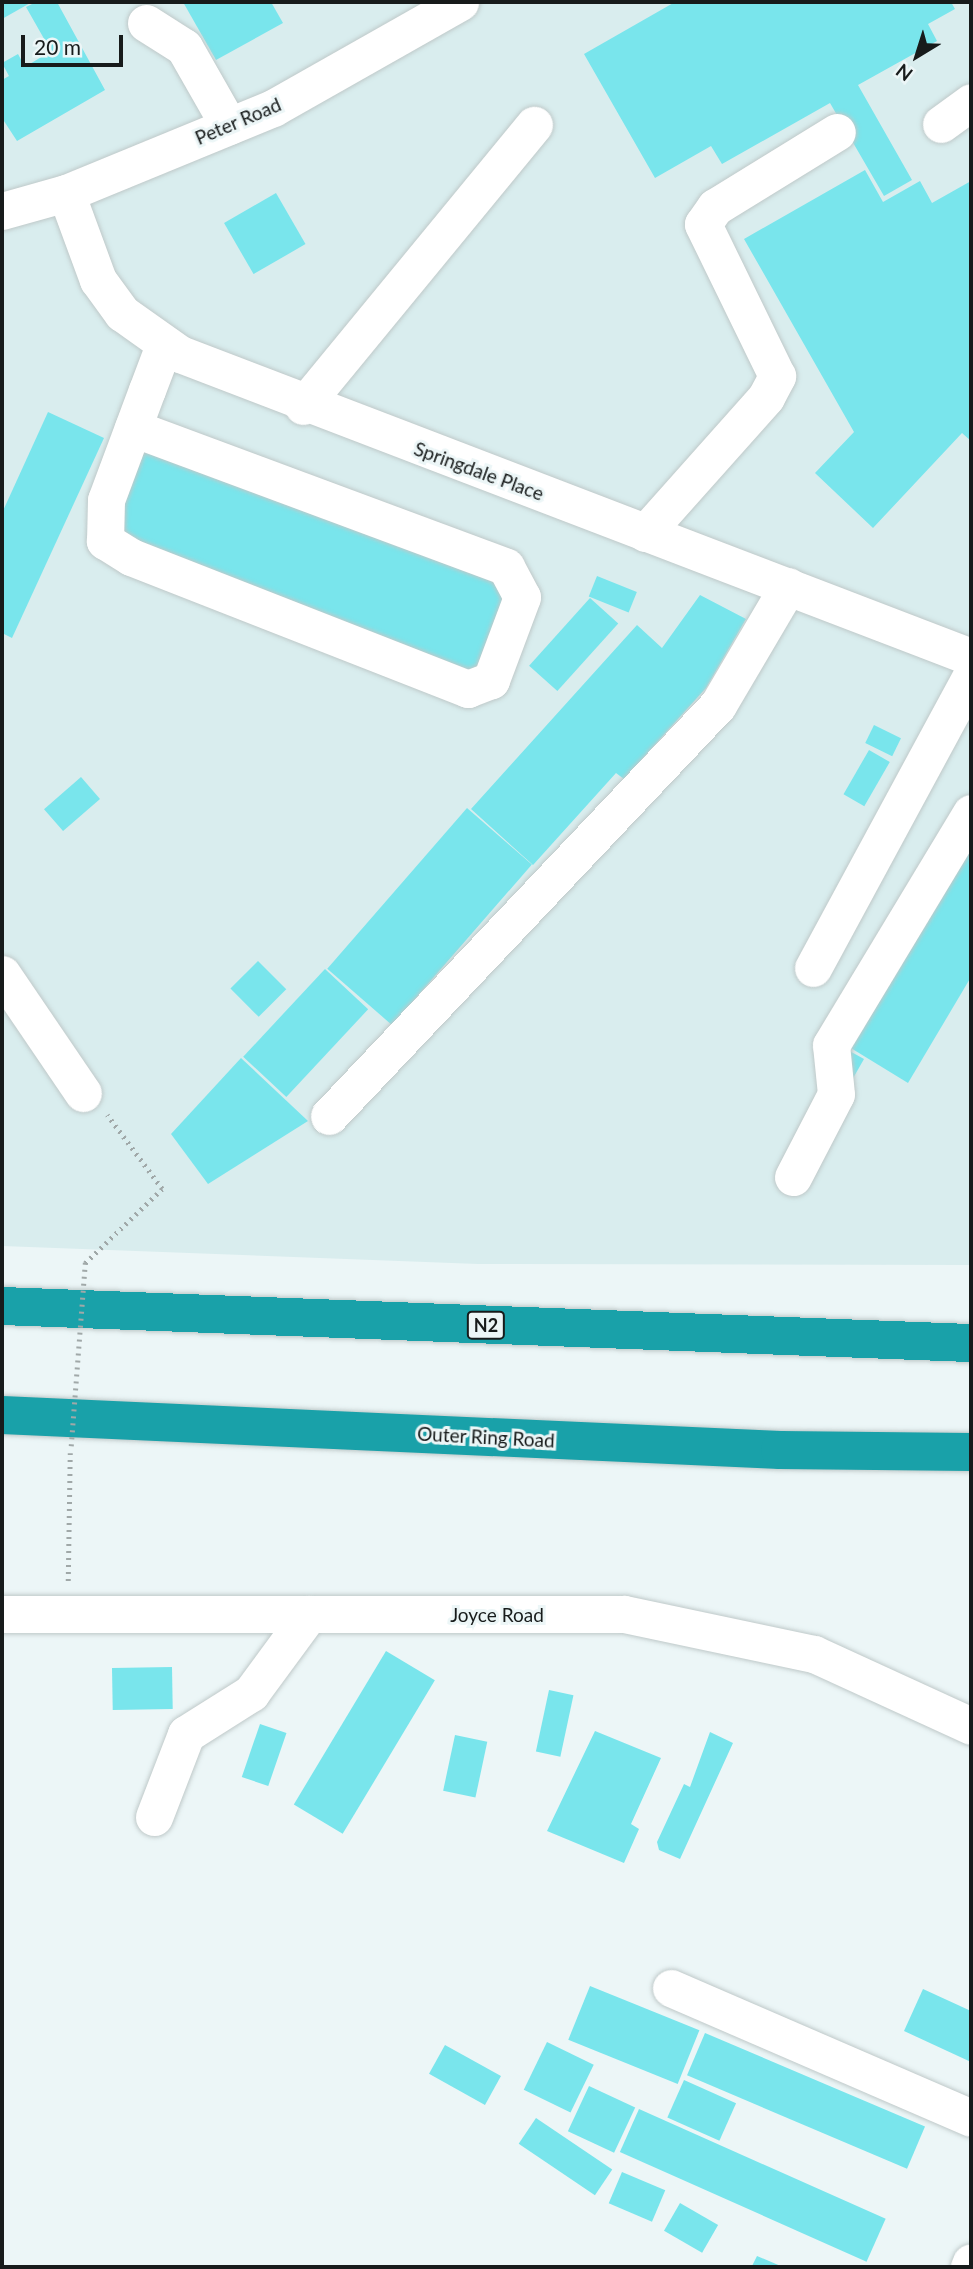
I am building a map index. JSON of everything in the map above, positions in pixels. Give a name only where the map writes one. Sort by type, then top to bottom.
[{"type":"highway","name":"N2","points":[[2,1306],[971,1343]]},
{"type":"highway","name":"Outer Ring Road","points":[[2,1415],[780,1450],[971,1452]]},
{"type":"highway","points":[[780,1450],[971,1473]]},
{"type":"street","name":"Peter Road","points":[[2,211],[66,193],[229,126],[460,2]]},
{"type":"street","points":[[146,23],[184,47],[229,126]]},
{"type":"street","points":[[941,124],[971,102]]},
{"type":"street","points":[[303,406],[534,125]]},
{"type":"street","points":[[645,533],[766,397],[777,376],[703,224],[715,207],[837,132]]},
{"type":"street","name":"Springdale Place","points":[[66,193],[98,280],[122,313],[164,345],[303,406],[971,657]]},
{"type":"street","points":[[133,428],[506,567],[522,597],[491,680],[468,689],[112,546],[100,531],[101,517],[133,428],[164,345]]},
{"type":"street","points":[[328,1116],[718,705],[788,586]]},
{"type":"street","points":[[814,968],[971,676]]},
{"type":"street","points":[[793,1177],[836,1094],[831,1045],[971,813]]},
{"type":"street","points":[[2,974],[83,1093]]},
{"type":"street","name":"Joyce Road","points":[[2,1614],[624,1615],[682,1622],[814,1654],[971,1726]]},
{"type":"street","points":[[154,1817],[186,1734],[250,1693],[309,1614]]},
{"type":"street","points":[[671,1988],[971,2118]]},
{"type":"street","points":[[969,2267],[971,2262]]},
{"type":"path","points":[[66,1613],[71,1446],[85,1263],[162,1189],[124,1131],[83,1093]]},
{"type":"shaded area","points":[[2,2],[971,2],[971,1265],[478,1264],[2,1246]]},
{"type":"building","points":[[2,2],[32,2],[2,19]]},
{"type":"building","points":[[36,2],[57,2],[105,90],[17,141],[2,118],[2,80],[9,76],[2,63],[18,54],[25,67],[51,51],[26,7]]},
{"type":"building","points":[[183,2],[271,2],[283,23],[216,60]]},
{"type":"building","points":[[675,2],[951,2],[955,9],[928,24],[937,41],[858,85],[912,180],[884,196],[830,103],[722,164],[711,146],[655,178],[584,54]]},
{"type":"building","points":[[865,170],[883,202],[920,181],[932,203],[971,181],[971,441],[962,433],[873,528],[815,473],[854,432],[744,239]]},
{"type":"building","points":[[276,193],[306,244],[254,274],[224,223]]},
{"type":"building","points":[[48,412],[104,438],[12,638],[2,633],[2,513]]},
{"type":"building","points":[[146,438],[511,578],[474,674],[109,534]]},
{"type":"building","points":[[597,576],[637,592],[629,613],[589,596]]},
{"type":"building","points":[[700,595],[746,619],[706,688],[624,779],[616,773],[533,865],[471,809],[637,625],[662,648]]},
{"type":"building","points":[[590,598],[618,623],[557,691],[529,666]]},
{"type":"building","points":[[874,725],[901,738],[892,756],[865,743]]},
{"type":"building","points":[[869,750],[890,762],[864,806],[844,794]]},
{"type":"building","points":[[81,777],[100,799],[63,831],[44,809]]},
{"type":"building","points":[[467,808],[532,864],[392,1025],[327,969]]},
{"type":"building","points":[[971,823],[971,977],[908,1083],[841,1042]]},
{"type":"building","points":[[258,961],[286,989],[259,1017],[230,989]]},
{"type":"building","points":[[325,969],[368,1009],[286,1097],[243,1057]]},
{"type":"building","points":[[844,1048],[864,1059],[852,1080]]},
{"type":"building","points":[[241,1058],[308,1121],[208,1184],[171,1134]]},
{"type":"building","points":[[386,1651],[435,1680],[343,1834],[294,1804]]},
{"type":"building","points":[[172,1667],[173,1709],[113,1710],[112,1668]]},
{"type":"building","points":[[549,1690],[573,1695],[560,1757],[536,1752]]},
{"type":"building","points":[[260,1724],[286,1733],[268,1786],[242,1777]]},
{"type":"building","points":[[595,1731],[661,1758],[631,1824],[639,1829],[624,1863],[547,1831]]},
{"type":"building","points":[[710,1732],[733,1743],[680,1859],[659,1850],[657,1842],[684,1784],[690,1787]]},
{"type":"building","points":[[455,1735],[487,1742],[475,1798],[443,1791]]},
{"type":"building","points":[[590,1986],[699,2030],[678,2084],[568,2040]]},
{"type":"building","points":[[923,1989],[971,2011],[971,2062],[904,2031]]},
{"type":"building","points":[[705,2033],[925,2126],[907,2169],[687,2075]]},
{"type":"building","points":[[547,2042],[594,2065],[571,2112],[524,2090]]},
{"type":"building","points":[[445,2045],[501,2076],[485,2105],[429,2074]]},
{"type":"building","points":[[684,2080],[736,2103],[719,2141],[667,2117]]},
{"type":"building","points":[[589,2086],[635,2108],[614,2153],[568,2131]]},
{"type":"building","points":[[639,2109],[886,2219],[867,2262],[620,2152]]},
{"type":"building","points":[[536,2118],[612,2169],[595,2195],[519,2144]]},
{"type":"building","points":[[622,2172],[665,2190],[652,2222],[609,2203]]},
{"type":"building","points":[[680,2203],[718,2225],[702,2253],[664,2231]]},
{"type":"building","points":[[757,2256],[783,2267],[752,2266]]}]
